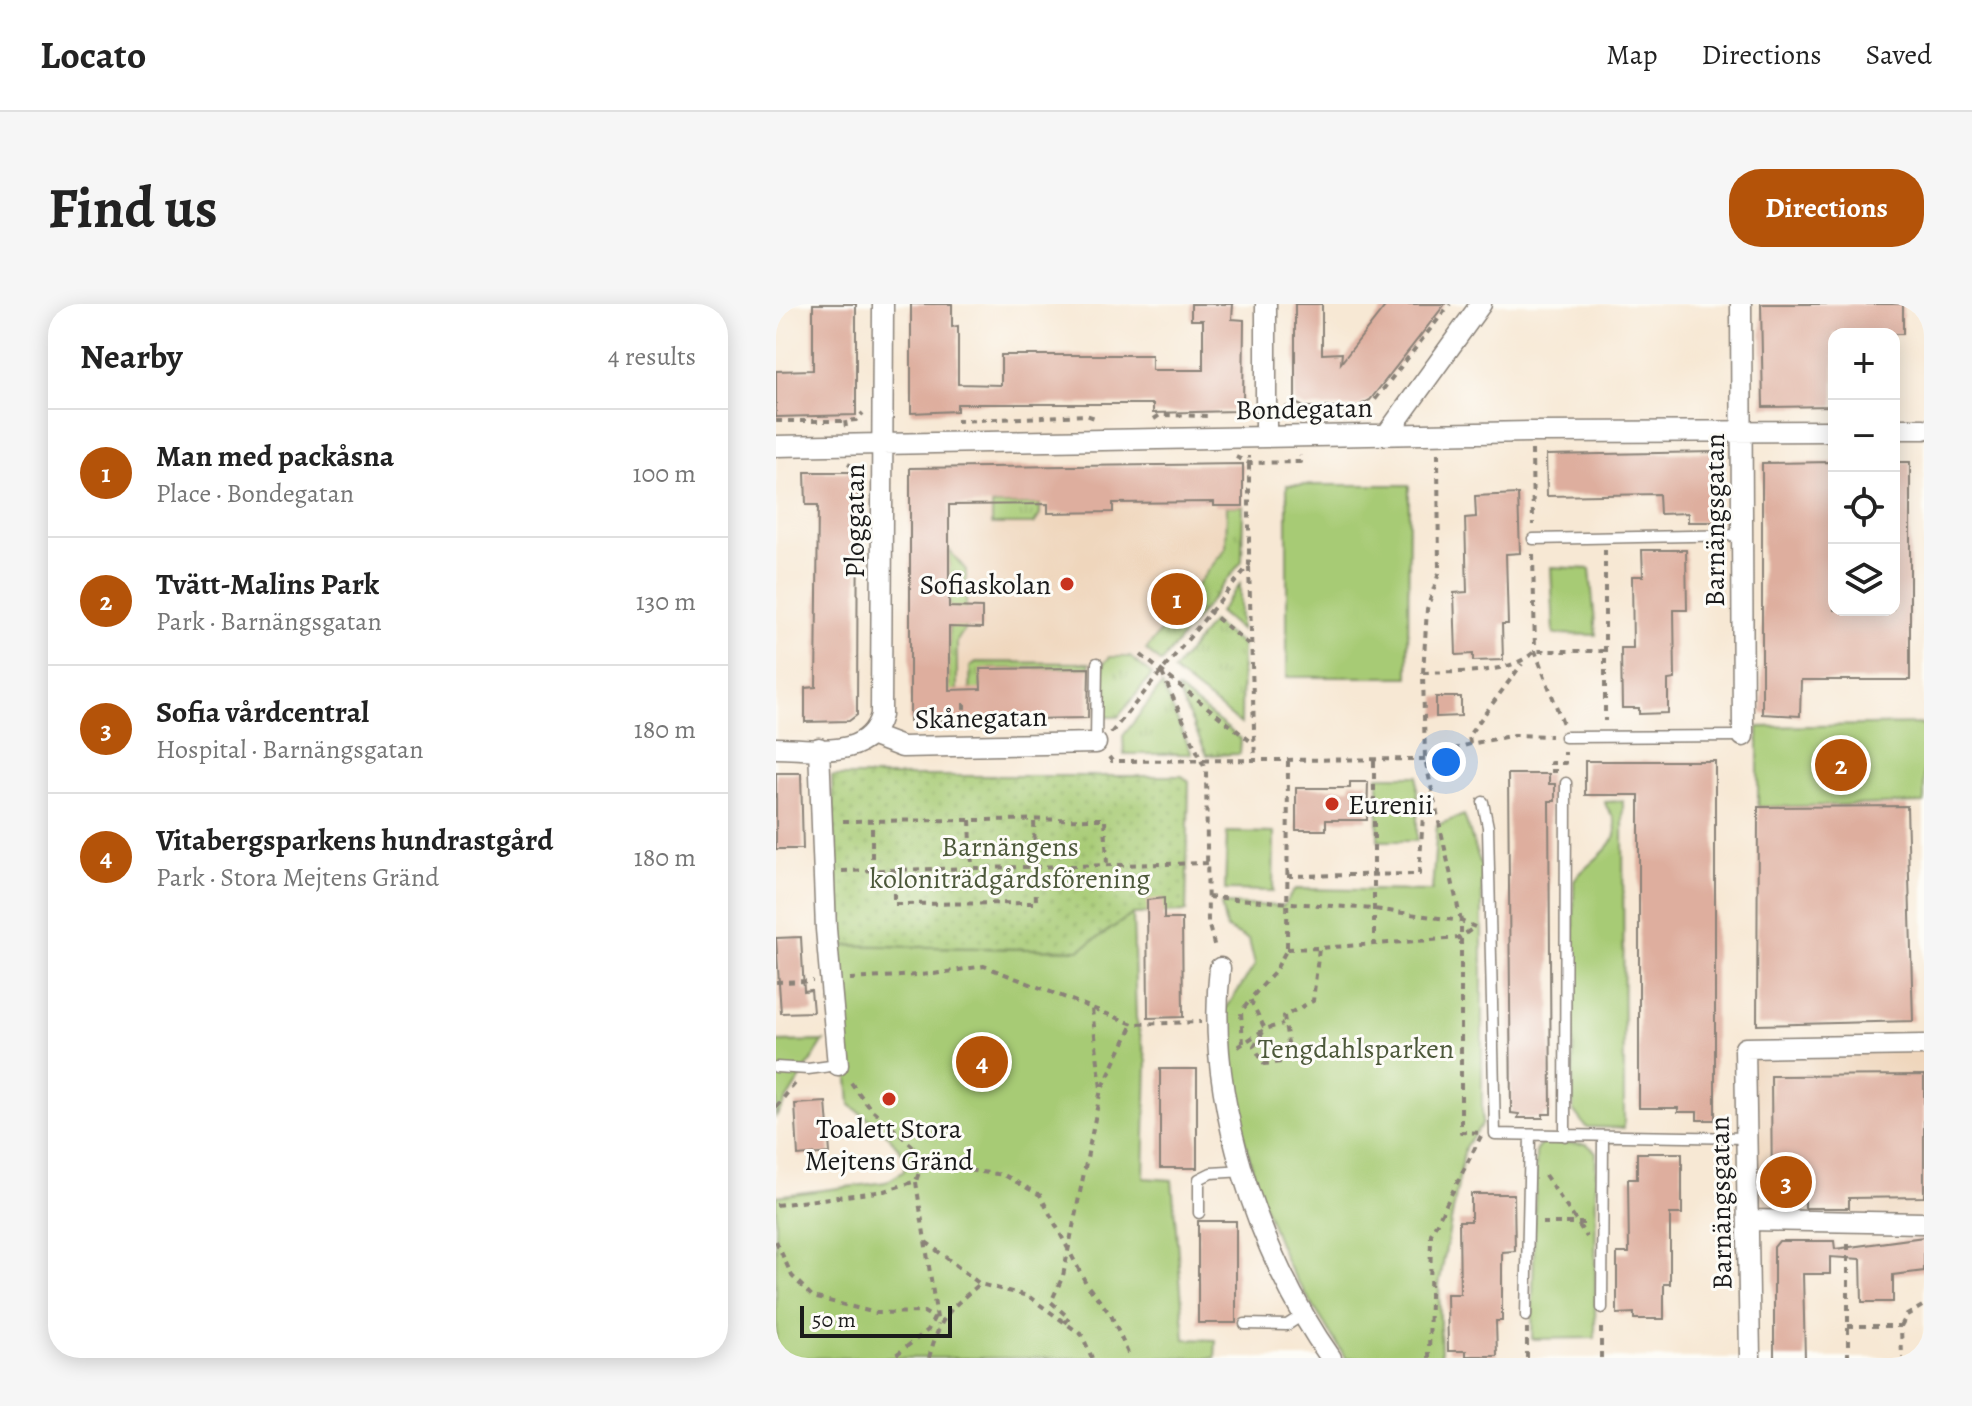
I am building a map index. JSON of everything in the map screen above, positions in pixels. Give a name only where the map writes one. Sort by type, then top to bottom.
[{"type":"street","name":"Ploggatan","points":[[873,736],[881,715],[883,304]]},
{"type":"street","points":[[1258,437],[1266,406],[1266,304]]},
{"type":"street","points":[[1387,434],[1481,304]]},
{"type":"street","name":"Barnängsgatan","points":[[1741,304],[1743,736]]},
{"type":"street","points":[[1900,429],[1924,429]]},
{"type":"street","name":"Bondegatan","points":[[776,446],[1387,434],[1828,431]]},
{"type":"street","name":"Skånegatan","points":[[776,748],[861,745],[873,736],[902,747],[1096,743]]},
{"type":"street","points":[[819,748],[826,980],[838,1065]]},
{"type":"street","points":[[1220,968],[1215,1022],[1227,1104],[1245,1171],[1263,1230],[1304,1314],[1331,1358]]},
{"type":"street","name":"Barnängsgatan","points":[[1750,1358],[1745,1048],[1924,1045]]},
{"type":"street","points":[[1749,1220],[1924,1223]]},
{"type":"lane","points":[[1533,539],[1743,535]]},
{"type":"lane","points":[[1096,743],[1097,663]]},
{"type":"lane","points":[[1565,737],[1743,736]]},
{"type":"lane","points":[[1565,1136],[1566,783]]},
{"type":"lane","points":[[1483,802],[1488,827],[1495,1134],[1748,1138]]},
{"type":"lane","points":[[776,1067],[808,1069],[838,1065]]},
{"type":"lane","points":[[1526,1316],[1530,1135]]},
{"type":"lane","points":[[1602,1308],[1603,1136]]},
{"type":"lane","points":[[1199,1213],[1199,1179],[1211,1173],[1245,1171]]},
{"type":"lane","points":[[1245,1324],[1287,1325],[1304,1314]]},
{"type":"path","points":[[1266,406],[1287,407],[1299,413],[1359,413],[1370,406],[1450,304]]},
{"type":"path","points":[[946,421],[1086,415],[1102,421]]},
{"type":"path","points":[[1148,422],[1160,415],[1218,416]]},
{"type":"path","points":[[776,421],[845,421]]},
{"type":"path","points":[[1249,565],[1115,730],[1096,743],[1112,761],[1425,759],[1470,744],[1515,735],[1565,737],[1535,651],[1531,432]]},
{"type":"path","points":[[1438,434],[1439,573],[1427,609],[1423,673],[1425,759],[1461,921],[1461,1132],[1495,1134]]},
{"type":"path","points":[[1255,762],[1249,565],[1258,437]]},
{"type":"path","points":[[1605,539],[1606,736]]},
{"type":"path","points":[[1189,595],[1251,646]]},
{"type":"path","points":[[1470,744],[1469,735],[1535,651],[1604,651]]},
{"type":"path","points":[[1141,655],[1254,744]]},
{"type":"path","points":[[1423,673],[1523,663]]},
{"type":"path","points":[[1162,673],[1204,762],[1208,922],[1220,968]]},
{"type":"path","points":[[964,703],[964,719]]},
{"type":"path","points":[[1283,1024],[1265,1029],[1243,1043],[1241,1012],[1274,973],[1287,949],[1288,761]]},
{"type":"path","points":[[1374,761],[1374,945]]},
{"type":"path","points":[[1287,876],[1419,874],[1423,816],[1435,801]]},
{"type":"path","points":[[894,869],[894,904],[1036,903],[1034,819]]},
{"type":"path","points":[[843,821],[1105,819],[1107,865]]},
{"type":"path","points":[[970,820],[972,868]]},
{"type":"path","points":[[872,821],[872,870]]},
{"type":"path","points":[[824,871],[1208,863]]},
{"type":"path","points":[[1208,897],[1287,900],[1374,909],[1490,927]]},
{"type":"path","points":[[1287,949],[1459,938],[1475,927]]},
{"type":"path","points":[[1265,1029],[1254,1046],[1264,1064],[1281,1062],[1288,1043],[1284,1016],[1313,1001],[1319,948]]},
{"type":"path","points":[[776,982],[934,974],[984,966],[1133,1024],[1215,1022]]},
{"type":"path","points":[[1250,999],[1265,1029]]},
{"type":"path","points":[[1092,1009],[1101,1089]]},
{"type":"path","points":[[1065,1323],[1069,1318],[1051,1302],[1063,1276],[1101,1089],[1133,1024]]},
{"type":"path","points":[[838,1065],[870,1108],[916,1149],[922,1164],[916,1181],[935,1290],[934,1318],[928,1330],[892,1358]]},
{"type":"path","points":[[776,1107],[808,1069]]},
{"type":"path","points":[[1429,1358],[1431,1234],[1482,1133]]},
{"type":"path","points":[[1529,1154],[1579,1223],[1602,1262]]},
{"type":"path","points":[[922,1164],[1004,1175],[1040,1195],[1087,1285],[1111,1315],[1130,1358]]},
{"type":"path","points":[[776,1205],[884,1191],[916,1181]]},
{"type":"path","points":[[1848,1222],[1848,1358]]},
{"type":"path","points":[[1528,1224],[1602,1223]]},
{"type":"path","points":[[776,1241],[792,1276],[813,1297],[876,1313],[924,1312],[934,1318],[938,1325]]},
{"type":"path","points":[[926,1242],[980,1284],[1028,1296],[1082,1335],[1092,1358]]},
{"type":"path","points":[[929,1358],[938,1325],[948,1309],[980,1284]]},
{"type":"path","points":[[1902,1358],[1901,1326],[1907,1315],[1924,1305]]},
{"type":"path","points":[[1601,1358],[1602,1308]]},
{"type":"path","points":[[1526,1316],[1527,1358]]},
{"type":"path","points":[[1848,1326],[1901,1326]]},
{"type":"shaded area","name":"Sofiaskolan","points":[[1243,464],[1242,561],[1118,717],[910,721],[910,468]]},
{"type":"shaded area","points":[[1924,1049],[1924,1221],[1751,1219],[1749,1050]]},
{"type":"green space","points":[[1287,485],[1409,485],[1408,677],[1287,677]]},
{"type":"green space","points":[[1040,504],[1040,515],[1034,524],[992,524],[992,505]]},
{"type":"green space","points":[[1227,506],[1243,506],[1242,561],[1161,663],[1146,650],[1226,548]]},
{"type":"green space","points":[[949,550],[966,570],[966,627],[957,641],[957,719],[949,690]]},
{"type":"green space","points":[[1551,567],[1590,569],[1596,635],[1554,634]]},
{"type":"green space","points":[[1240,584],[1240,630],[1219,612]]},
{"type":"green space","points":[[1212,622],[1242,645],[1241,724],[1173,671]]},
{"type":"green space","points":[[1110,657],[1130,657],[1152,675],[1118,717],[1104,717],[1104,663]]},
{"type":"green space","points":[[976,662],[1090,663],[1089,668],[981,669],[981,719],[971,719],[970,667]]},
{"type":"green space","points":[[1162,685],[1192,754],[1124,754],[1123,736]]},
{"type":"green space","points":[[1176,688],[1241,739],[1240,754],[1207,755]]},
{"type":"green space","points":[[1924,724],[1924,803],[1758,807],[1758,727]]},
{"type":"green space","name":"Barnängens koloniträdgårdsförening","points":[[832,776],[1182,776],[1189,782],[1186,912],[1133,914],[1079,950],[838,945]]},
{"type":"green space","points":[[1378,776],[1417,776],[1417,841],[1378,841]]},
{"type":"green space","points":[[1623,801],[1624,1128],[1586,1127],[1573,1110],[1574,881],[1614,838],[1614,819],[1605,802]]},
{"type":"green space","name":"Tengdahlsparken","points":[[1464,815],[1482,868],[1482,1124],[1465,1147],[1439,1285],[1441,1358],[1346,1358],[1288,1266],[1260,1195],[1234,1102],[1225,1010],[1255,965],[1249,940],[1226,928],[1221,904],[1283,906],[1295,889],[1432,891],[1437,825]]},
{"type":"green space","points":[[1227,832],[1274,833],[1273,891],[1225,890]]},
{"type":"green space","points":[[1133,914],[1136,1018],[1147,1061],[1144,1178],[1172,1180],[1185,1339],[1216,1340],[1215,1358],[776,1358],[776,1196],[886,1182],[904,1171],[905,1156],[883,1130],[850,1105],[838,945],[1079,950]]},
{"type":"green space","points":[[824,1041],[776,1116],[776,1042]]},
{"type":"green space","points":[[1543,1142],[1587,1144],[1596,1152],[1595,1338],[1532,1339],[1536,1150]]},
{"type":"building","points":[[813,304],[856,304],[856,415],[776,417],[776,371],[813,370]]},
{"type":"building","points":[[911,304],[952,304],[952,327],[958,326],[958,384],[1001,385],[1001,355],[1152,355],[1152,370],[1203,370],[1203,320],[1191,320],[1191,304],[1233,304],[1232,319],[1244,320],[1243,405],[1236,411],[1153,413],[1153,404],[957,404],[957,411],[911,413]]},
{"type":"building","points":[[1295,304],[1322,304],[1322,354],[1342,353],[1341,363],[1387,304],[1445,304],[1370,400],[1357,407],[1304,407],[1295,403]]},
{"type":"building","points":[[1761,304],[1903,304],[1903,334],[1900,334],[1900,328],[1828,328],[1828,406],[1763,407]]},
{"type":"building","points":[[1714,452],[1715,522],[1688,522],[1688,513],[1660,514],[1659,494],[1547,496],[1546,455]]},
{"type":"building","points":[[1828,462],[1828,616],[1900,616],[1900,462],[1910,462],[1910,680],[1801,680],[1800,716],[1762,714],[1762,463]]},
{"type":"building","points":[[1243,464],[1243,506],[1214,506],[1214,502],[1113,503],[1113,512],[1048,513],[1048,504],[949,505],[949,607],[982,608],[982,628],[949,627],[949,690],[981,689],[980,669],[1089,668],[1088,718],[910,721],[910,468]]},
{"type":"building","points":[[805,472],[851,472],[858,478],[857,715],[849,721],[805,722],[805,688],[816,687],[818,505],[806,505]]},
{"type":"building","points":[[1518,494],[1520,553],[1506,554],[1508,624],[1502,624],[1503,660],[1473,661],[1473,654],[1456,655],[1454,593],[1467,592],[1465,518],[1476,517],[1475,496]]},
{"type":"building","points":[[1642,550],[1686,550],[1687,610],[1674,610],[1675,679],[1668,680],[1668,713],[1639,714],[1639,708],[1622,708],[1621,648],[1633,648],[1632,576],[1643,576]]},
{"type":"building","points":[[1436,697],[1461,697],[1461,716],[1436,717]]},
{"type":"building","points":[[1585,761],[1715,761],[1715,1120],[1697,1120],[1697,1112],[1678,1112],[1678,1108],[1639,1108],[1639,795],[1585,795]]},
{"type":"building","points":[[776,773],[801,773],[803,849],[776,849]]},
{"type":"building","points":[[1508,774],[1549,774],[1549,784],[1555,784],[1555,801],[1549,801],[1551,1114],[1543,1114],[1543,1118],[1518,1118],[1519,1114],[1511,1113]]},
{"type":"building","name":"Eurenii","points":[[1350,782],[1368,782],[1367,820],[1326,820],[1326,830],[1296,830],[1296,788],[1350,788]]},
{"type":"building","points":[[1907,806],[1913,1021],[1757,1025],[1758,807]]},
{"type":"building","points":[[1164,898],[1164,919],[1182,919],[1183,1017],[1148,1018],[1147,900]]},
{"type":"building","points":[[801,937],[804,991],[811,990],[813,1012],[781,1013],[776,938]]},
{"type":"building","points":[[1160,1069],[1197,1069],[1197,1168],[1160,1168]]},
{"type":"building","points":[[1924,1075],[1924,1197],[1849,1198],[1849,1208],[1805,1208],[1805,1197],[1772,1197],[1771,1076]]},
{"type":"building","points":[[826,1102],[830,1153],[798,1156],[795,1104]]},
{"type":"building","points":[[1637,1153],[1682,1153],[1682,1214],[1670,1214],[1670,1284],[1664,1284],[1664,1319],[1634,1319],[1634,1313],[1617,1314],[1617,1253],[1629,1253],[1628,1179],[1637,1179]]},
{"type":"building","points":[[1471,1194],[1514,1194],[1515,1251],[1502,1252],[1502,1321],[1496,1321],[1497,1356],[1466,1356],[1466,1351],[1448,1351],[1447,1294],[1460,1294],[1459,1221],[1471,1221]]},
{"type":"building","points":[[1198,1221],[1236,1221],[1236,1323],[1198,1323]]},
{"type":"building","points":[[1924,1237],[1924,1271],[1893,1275],[1893,1302],[1862,1302],[1861,1259],[1830,1257],[1830,1274],[1803,1274],[1805,1358],[1774,1358],[1774,1247],[1779,1241],[1834,1241],[1835,1249]]},
{"type":"place","name":"Sofiaskolan","points":[[1067,584]]},
{"type":"place","name":"Man med packåsna","points":[[1177,599]]},
{"type":"place","name":"Tvätt-Malins Park","points":[[1841,765]]},
{"type":"place","name":"Eurenii","points":[[1332,804]]},
{"type":"place","name":"Vitabergsparkens hundrastgård","points":[[982,1062]]},
{"type":"place","name":"Toalett Stora Mejtens Gränd","points":[[889,1099]]},
{"type":"place","name":"Sofia vårdcentral","points":[[1786,1182]]}]
